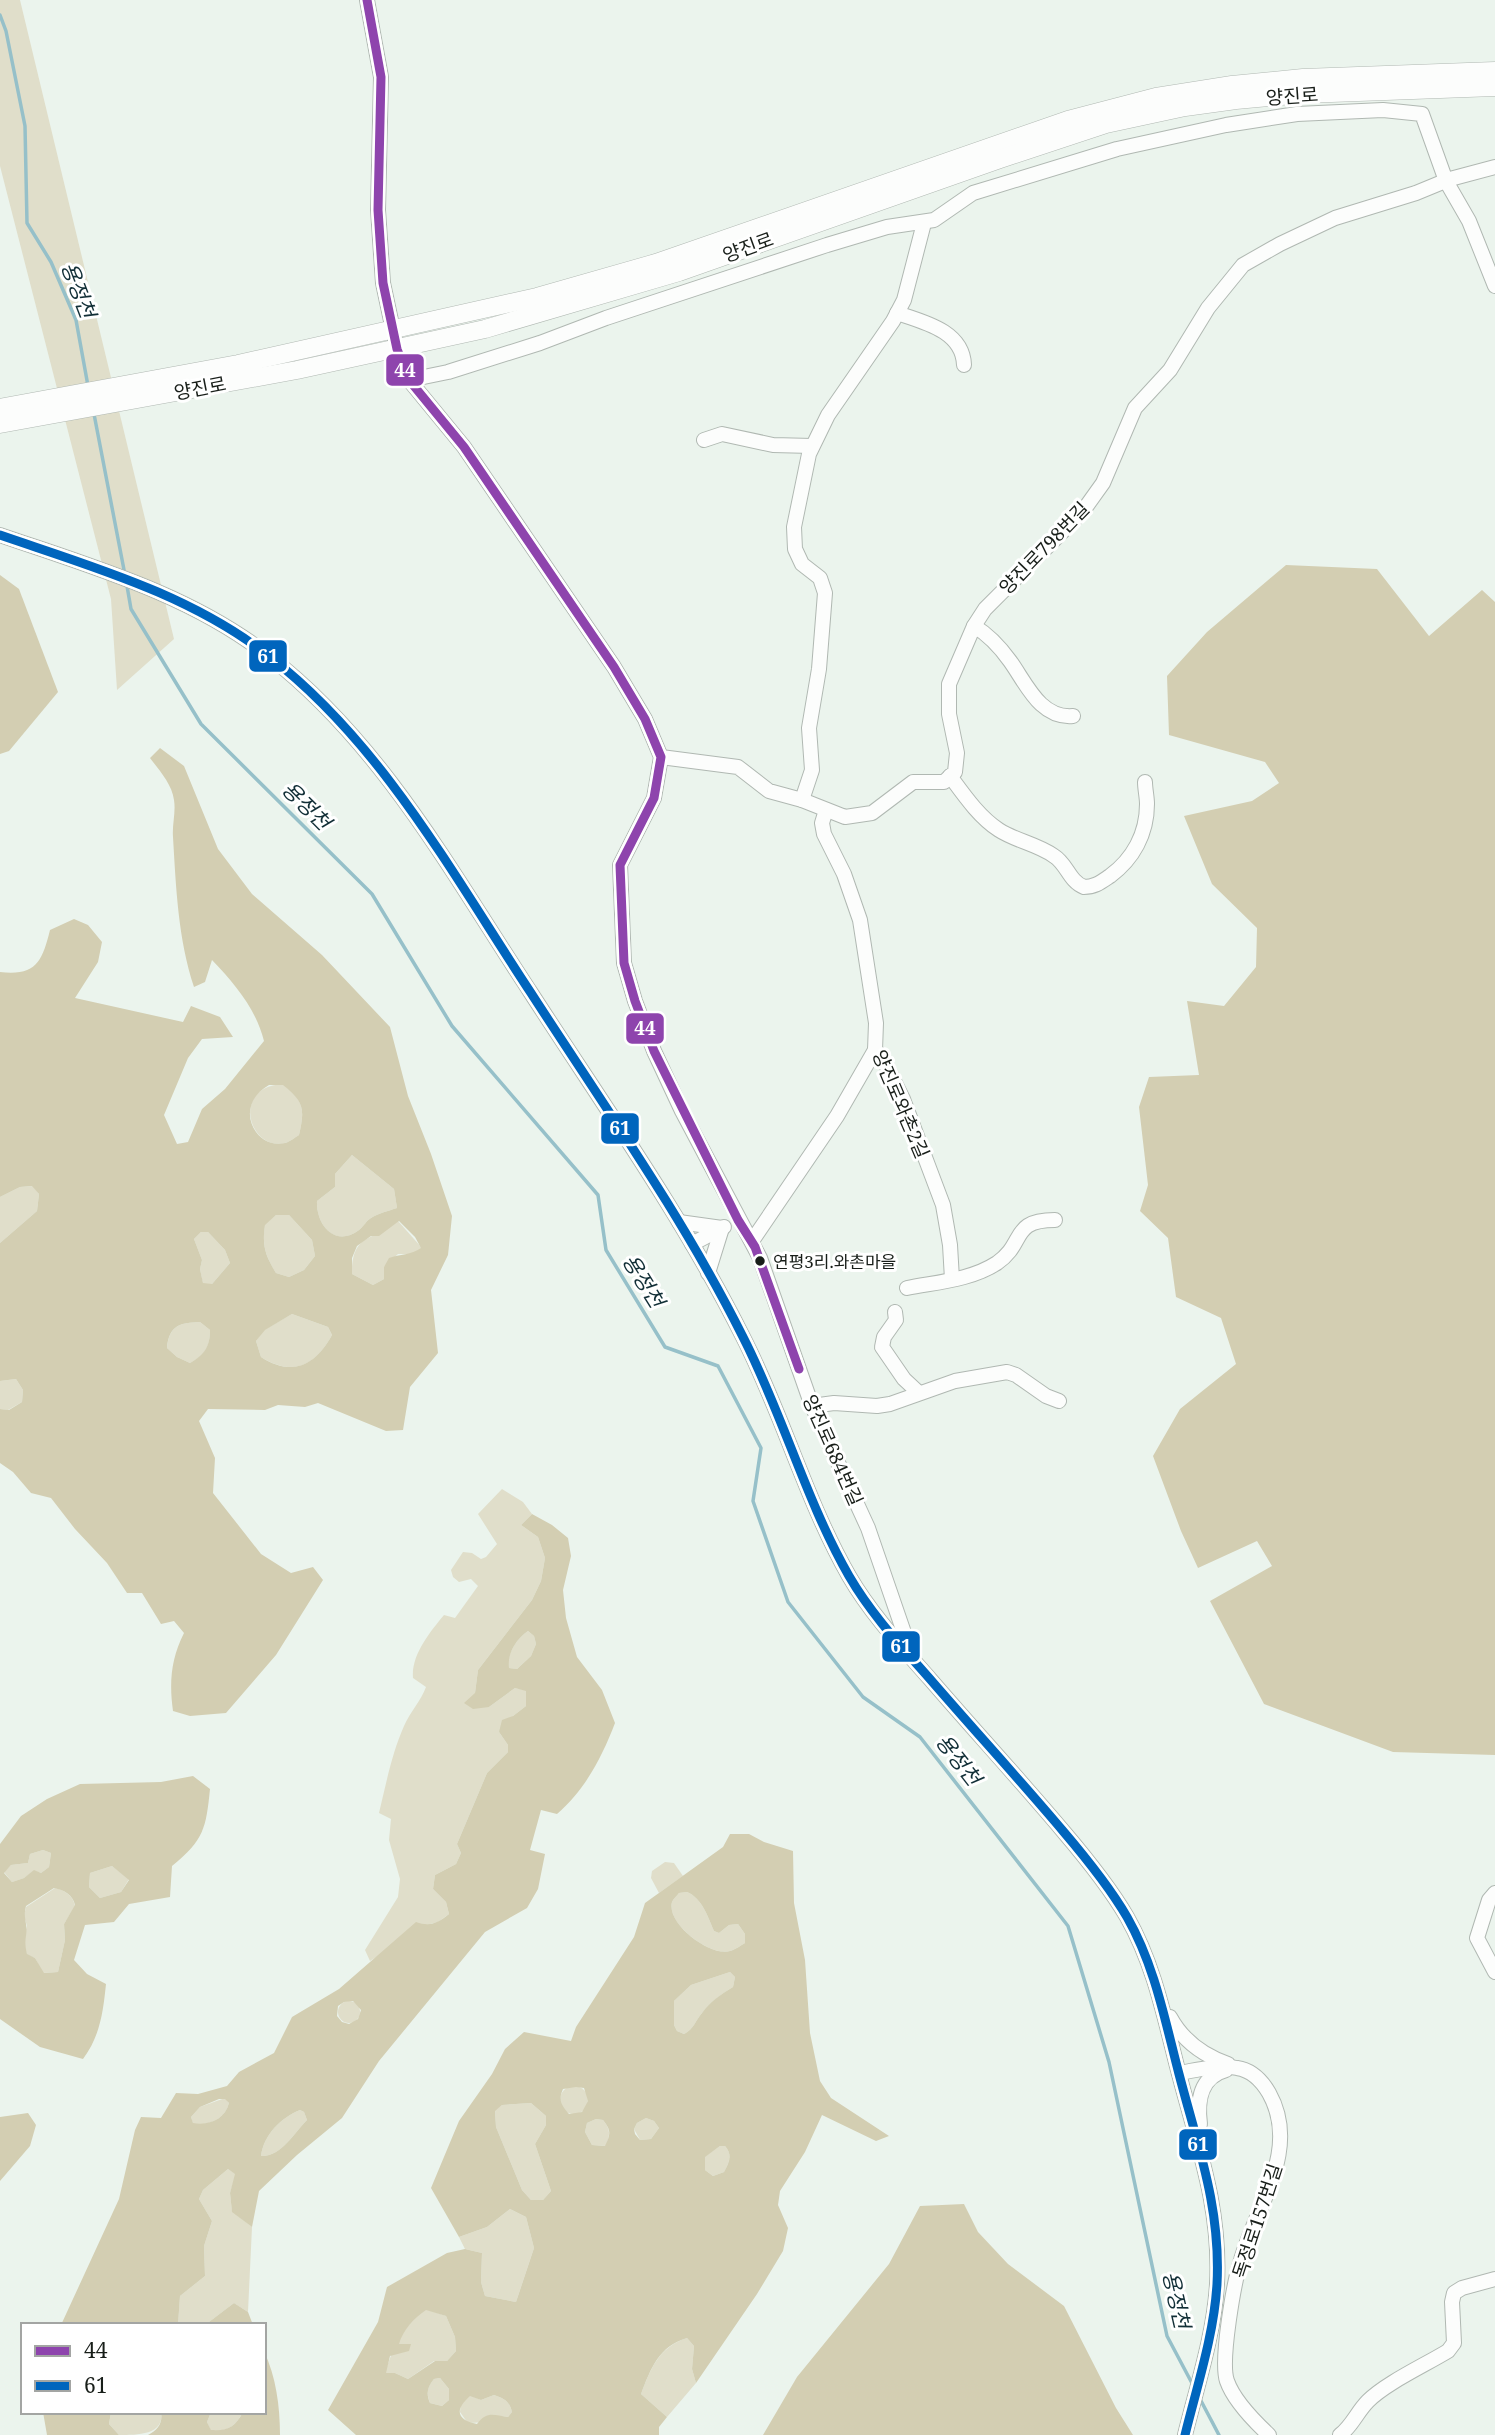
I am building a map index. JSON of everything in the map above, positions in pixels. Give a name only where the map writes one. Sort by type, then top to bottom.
[{"type":"main road","name":"양진로","points":[[149,389],[238,364],[537,297],[656,263],[1068,120],[1156,97],[1232,85],[1303,78],[1495,71]]},
{"type":"main road","name":"양진로","points":[[0,424],[44,408],[397,349],[485,329],[679,272],[975,167],[1106,124],[1185,107],[1236,100],[1304,94],[1495,87]]},
{"type":"main road","name":"양진로","points":[[0,408],[44,408]]},
{"type":"street","points":[[367,0],[382,77],[378,210],[383,282],[397,349],[409,380],[464,446],[614,667],[645,719],[661,757],[738,767],[769,791],[802,800],[845,817],[872,813],[913,782],[944,782],[950,776],[968,801],[998,829],[1052,854],[1060,860],[1074,880],[1084,887],[1099,884],[1115,872],[1137,846],[1143,834],[1146,813],[1144,782]]},
{"type":"street","points":[[409,380],[448,372],[540,343],[606,318],[827,245],[887,227],[924,223],[933,220],[973,193],[1058,166],[1168,137],[1297,114],[1383,110],[1422,114],[1446,181],[1474,232],[1495,286]]},
{"type":"street","name":"양진로798번길","points":[[950,776],[955,772],[957,753],[949,713],[949,684],[974,626],[985,609],[1083,511],[1102,483],[1135,408],[1170,370],[1208,308],[1244,265],[1280,244],[1335,218],[1495,167]]},
{"type":"street","points":[[802,800],[812,770],[809,728],[819,669],[825,593],[820,578],[799,561],[795,549],[794,527],[812,446],[834,406],[904,300],[924,223]]},
{"type":"street","points":[[897,313],[951,335],[964,352],[964,365]]},
{"type":"street","points":[[704,440],[722,434],[773,445],[812,446]]},
{"type":"street","points":[[0,535],[140,585],[196,611],[246,640],[290,674],[345,725],[384,773],[622,1133],[692,1244],[757,1366],[832,1545],[855,1586],[884,1625],[1060,1827],[1099,1875],[1128,1919],[1147,1960],[1162,2004],[1209,2181]]},
{"type":"street","points":[[974,626],[987,634],[999,647],[1041,705],[1063,717],[1073,716]]},
{"type":"street","name":"양진로684번길","points":[[661,757],[654,798],[620,865],[624,963],[654,1051],[738,1220],[752,1241],[811,1406],[868,1528],[914,1660]]},
{"type":"street","name":"양진로와촌2길","points":[[826,810],[822,823],[824,834],[848,882],[860,920],[876,1023],[875,1051],[882,1057],[903,1099],[943,1205],[950,1245],[952,1279]]},
{"type":"street","points":[[752,1241],[837,1116],[875,1051]]},
{"type":"street","points":[[692,1244],[738,1220]]},
{"type":"street","points":[[907,1288],[978,1272],[998,1262],[1014,1246],[1022,1230],[1031,1223],[1055,1220]]},
{"type":"street","points":[[679,1223],[722,1228]]},
{"type":"street","points":[[708,1273],[722,1228]]},
{"type":"street","points":[[895,1312],[896,1320],[884,1337],[882,1348],[919,1393]]},
{"type":"street","points":[[811,1406],[834,1403],[877,1406],[902,1401],[971,1377],[1007,1372],[1059,1401]]},
{"type":"street","points":[[884,1625],[895,1622],[900,1616]]},
{"type":"street","points":[[1495,1893],[1489,1900],[1477,1938],[1495,1972]]},
{"type":"street","name":"독정로157번길","points":[[1162,2004],[1174,2025],[1191,2045],[1216,2060],[1258,2078],[1273,2101],[1280,2134],[1279,2148],[1272,2182],[1248,2239],[1237,2274],[1224,2353],[1227,2381],[1234,2394],[1269,2435]]},
{"type":"street","points":[[1179,2073],[1236,2067]]},
{"type":"street","points":[[1185,2435],[1217,2291],[1214,2207],[1198,2106],[1199,2097],[1211,2078],[1236,2067]]},
{"type":"street","points":[[1340,2435],[1367,2402],[1448,2351],[1454,2343],[1454,2293],[1462,2288],[1495,2279]]},
{"type":"shaded area","points":[[0,0],[20,0],[174,639],[117,690],[111,599],[0,166]]},
{"type":"shaded area","points":[[1286,565],[1377,569],[1429,636],[1482,590],[1495,602],[1495,1755],[1393,1752],[1264,1704],[1210,1601],[1272,1566],[1257,1541],[1198,1568],[1153,1456],[1180,1409],[1236,1364],[1221,1318],[1176,1297],[1168,1238],[1140,1211],[1148,1185],[1139,1107],[1149,1077],[1199,1075],[1187,1001],[1224,1006],[1256,967],[1257,928],[1212,884],[1184,816],[1252,801],[1279,783],[1265,762],[1169,735],[1167,676],[1207,632]]},
{"type":"shaded area","points":[[0,575],[19,589],[58,692],[9,751],[0,754]]},
{"type":"shaded area","points":[[160,748],[184,766],[218,849],[252,894],[322,955],[390,1027],[408,1096],[452,1216],[448,1255],[431,1290],[438,1353],[410,1387],[403,1430],[386,1431],[318,1403],[305,1407],[278,1405],[265,1410],[208,1409],[199,1421],[215,1458],[213,1493],[261,1554],[291,1573],[313,1567],[323,1580],[276,1655],[226,1713],[190,1716],[173,1711],[172,1700],[174,1661],[184,1633],[174,1621],[161,1624],[142,1593],[127,1593],[107,1563],[51,1498],[31,1493],[13,1472],[0,1463],[0,1409],[9,1410],[22,1402],[23,1390],[16,1379],[0,1381],[0,1243],[37,1211],[39,1194],[32,1186],[20,1187],[0,1197],[0,972],[22,972],[30,969],[44,951],[50,930],[74,919],[88,925],[102,942],[98,962],[75,998],[183,1022],[191,1006],[220,1017],[233,1037],[202,1039],[188,1058],[164,1115],[177,1144],[188,1142],[202,1109],[225,1089],[264,1041],[256,1018],[244,998],[212,960],[205,982],[194,987],[184,950],[179,913],[173,837],[173,794],[150,758]],"holes":[[[269,1085],[283,1085],[290,1091],[301,1107],[299,1135],[287,1142],[274,1143],[257,1133],[250,1114],[258,1094]],[[352,1155],[394,1189],[397,1208],[371,1218],[350,1235],[335,1235],[320,1218],[317,1201],[335,1187],[335,1174]],[[276,1215],[289,1215],[312,1240],[315,1256],[304,1270],[289,1277],[276,1273],[265,1250],[265,1225]],[[399,1221],[415,1237],[421,1248],[389,1258],[384,1267],[384,1279],[373,1285],[352,1274],[352,1258],[357,1246],[371,1236],[379,1236]],[[201,1232],[208,1232],[225,1250],[230,1263],[212,1284],[203,1283],[200,1269],[202,1260],[194,1239]],[[292,1314],[328,1327],[332,1335],[310,1361],[293,1367],[272,1363],[261,1357],[256,1341],[265,1330]],[[200,1322],[210,1330],[205,1350],[190,1363],[167,1348],[173,1330],[187,1323]]]},
{"type":"shaded area","points":[[283,1084],[299,1101],[302,1112],[301,1126],[299,1135],[291,1141],[273,1143],[262,1138],[255,1129],[251,1106],[256,1096],[266,1088]]},
{"type":"shaded area","points":[[352,1155],[394,1189],[397,1208],[374,1216],[350,1235],[335,1235],[320,1218],[317,1201],[335,1187],[335,1174]]},
{"type":"shaded area","points":[[33,1186],[39,1194],[37,1211],[0,1243],[0,1197],[20,1187]]},
{"type":"shaded area","points":[[276,1215],[289,1215],[312,1240],[315,1256],[304,1270],[289,1277],[276,1273],[265,1250],[265,1224]]},
{"type":"shaded area","points":[[398,1221],[422,1248],[412,1254],[398,1254],[384,1267],[384,1279],[373,1285],[352,1274],[353,1261],[360,1244]]},
{"type":"shaded area","points":[[201,1232],[208,1232],[225,1250],[230,1263],[212,1284],[203,1284],[200,1269],[202,1260],[194,1239]]},
{"type":"shaded area","points":[[292,1314],[328,1327],[332,1335],[325,1346],[311,1361],[293,1367],[273,1363],[261,1357],[256,1341],[264,1330]]},
{"type":"shaded area","points":[[200,1322],[210,1330],[209,1341],[203,1354],[190,1363],[167,1348],[168,1340],[177,1327]]},
{"type":"shaded area","points":[[16,1379],[23,1390],[22,1402],[8,1410],[0,1409],[0,1381]]},
{"type":"shaded area","points":[[502,1489],[523,1502],[532,1514],[521,1525],[538,1537],[545,1558],[541,1581],[532,1600],[478,1670],[475,1693],[489,1707],[515,1688],[526,1690],[526,1706],[499,1732],[508,1745],[508,1752],[487,1773],[457,1844],[461,1853],[456,1864],[435,1875],[433,1889],[446,1902],[449,1914],[438,1922],[426,1925],[370,1961],[365,1950],[398,1897],[400,1879],[389,1840],[391,1819],[379,1813],[400,1736],[426,1687],[413,1678],[415,1661],[422,1644],[444,1615],[455,1618],[478,1586],[471,1579],[459,1582],[453,1577],[451,1570],[463,1552],[472,1553],[481,1559],[497,1544],[478,1514]]},
{"type":"shaded area","points":[[532,1514],[568,1538],[571,1556],[563,1590],[566,1618],[577,1657],[602,1690],[615,1723],[584,1784],[567,1805],[557,1814],[541,1810],[530,1850],[545,1854],[538,1889],[527,1908],[485,1932],[379,2061],[342,2118],[259,2191],[252,2227],[232,2212],[230,2193],[235,2174],[228,2169],[203,2190],[199,2199],[212,2221],[204,2246],[205,2276],[180,2296],[178,2323],[62,2323],[119,2199],[135,2130],[141,2117],[161,2118],[176,2093],[198,2094],[227,2086],[239,2072],[274,2053],[292,2017],[339,1989],[416,1922],[434,1923],[449,1914],[446,1902],[433,1889],[435,1875],[456,1864],[461,1853],[457,1844],[487,1773],[508,1752],[508,1745],[499,1732],[502,1720],[526,1706],[526,1691],[515,1688],[489,1707],[473,1709],[464,1703],[475,1693],[478,1670],[532,1600],[541,1581],[545,1558],[538,1537],[521,1525]],"holes":[[[528,1631],[534,1636],[536,1644],[531,1656],[517,1669],[509,1668],[511,1652]],[[353,2001],[361,2010],[358,2019],[349,2024],[342,2022],[337,2016],[338,2006]],[[225,2099],[229,2103],[220,2117],[205,2123],[193,2123],[191,2117],[200,2107]],[[300,2110],[304,2112],[307,2120],[275,2153],[261,2156],[266,2141],[280,2122]]]},
{"type":"shaded area","points":[[528,1631],[534,1636],[536,1644],[531,1656],[517,1669],[508,1668],[513,1647]]},
{"type":"shaded area","points":[[193,1776],[210,1789],[202,1832],[191,1848],[172,1866],[170,1897],[129,1904],[114,1922],[85,1925],[74,1960],[87,1974],[106,1984],[100,2024],[83,2059],[40,2047],[0,2019],[0,1844],[21,1816],[47,1799],[80,1784],[161,1782]],"holes":[[[43,1850],[51,1853],[49,1867],[41,1873],[34,1870],[24,1878],[12,1882],[4,1873],[11,1865],[28,1863],[30,1854]],[[112,1866],[129,1880],[121,1892],[100,1898],[89,1887],[90,1873]],[[54,1888],[61,1890],[74,1901],[75,1905],[64,1924],[65,1940],[58,1972],[44,1973],[35,1958],[27,1954],[26,1906]]]},
{"type":"shaded area","points":[[730,1834],[749,1834],[793,1851],[794,1903],[805,1960],[810,2033],[820,2081],[831,2098],[889,2136],[876,2141],[822,2115],[805,2152],[780,2191],[778,2205],[788,2228],[783,2251],[757,2294],[696,2383],[692,2369],[694,2346],[687,2338],[669,2346],[657,2359],[641,2394],[667,2417],[659,2427],[659,2435],[356,2435],[328,2410],[378,2322],[387,2287],[447,2253],[465,2249],[482,2253],[481,2282],[485,2296],[516,2302],[534,2248],[526,2217],[510,2209],[487,2227],[459,2237],[431,2188],[459,2121],[492,2074],[505,2049],[524,2032],[571,2041],[576,2027],[634,1937],[645,1903],[723,1847]],"holes":[[[687,1892],[704,1908],[714,1931],[719,1933],[729,1925],[738,1924],[745,1934],[745,1943],[722,1952],[702,1944],[676,1920],[672,1902],[679,1893]],[[730,1972],[735,1977],[733,1987],[712,2002],[684,2034],[677,2031],[674,2025],[674,2001],[691,1985]],[[584,2088],[588,2101],[582,2112],[569,2114],[561,2102],[563,2089]],[[531,2103],[546,2116],[546,2125],[535,2144],[551,2191],[543,2200],[531,2200],[522,2190],[496,2127],[495,2111],[502,2105]],[[646,2118],[654,2121],[659,2128],[651,2139],[640,2140],[635,2134],[637,2123]],[[596,2119],[603,2120],[609,2132],[607,2142],[605,2146],[592,2145],[585,2132],[587,2123]],[[720,2146],[725,2146],[730,2156],[724,2172],[713,2176],[705,2170],[705,2157]],[[426,2310],[446,2316],[455,2337],[456,2351],[447,2361],[435,2361],[408,2379],[395,2373],[386,2373],[390,2356],[409,2351],[411,2344],[399,2344],[406,2329]],[[440,2378],[449,2389],[449,2400],[442,2406],[430,2403],[430,2385],[434,2379]],[[494,2395],[506,2401],[512,2412],[508,2417],[487,2416],[477,2424],[465,2420],[460,2414],[470,2396],[481,2400]]]},
{"type":"shaded area","points":[[43,1850],[51,1853],[49,1867],[41,1873],[34,1871],[12,1882],[4,1872],[11,1865],[28,1863],[30,1854]]},
{"type":"shaded area","points":[[665,1862],[674,1863],[683,1876],[659,1893],[651,1878],[652,1871]]},
{"type":"shaded area","points":[[112,1866],[129,1879],[121,1892],[100,1898],[89,1887],[90,1873]]},
{"type":"shaded area","points":[[55,1888],[68,1894],[75,1906],[64,1924],[65,1940],[58,1972],[43,1973],[35,1958],[27,1955],[23,1940],[27,1926],[24,1916],[26,1907]]},
{"type":"shaded area","points":[[687,1892],[701,1903],[714,1931],[719,1933],[729,1925],[738,1924],[745,1934],[745,1943],[722,1952],[692,1937],[676,1920],[672,1911],[674,1899],[679,1893]]},
{"type":"shaded area","points":[[730,1972],[735,1977],[733,1987],[709,2005],[687,2032],[684,2034],[677,2031],[674,2025],[674,2001],[691,1985]]},
{"type":"shaded area","points":[[345,2001],[353,2001],[360,2008],[360,2016],[353,2023],[345,2023],[338,2016],[338,2008]]},
{"type":"shaded area","points":[[574,2086],[584,2090],[588,2100],[584,2110],[574,2114],[564,2110],[560,2100],[564,2090]]},
{"type":"shaded area","points":[[225,2098],[229,2103],[220,2117],[205,2124],[193,2124],[191,2117],[200,2107]]},
{"type":"shaded area","points":[[531,2103],[546,2116],[546,2125],[535,2144],[551,2191],[543,2200],[531,2200],[522,2190],[496,2127],[495,2110],[502,2105]]},
{"type":"shaded area","points":[[300,2110],[304,2112],[307,2120],[275,2153],[261,2156],[274,2128],[286,2117]]},
{"type":"shaded area","points":[[28,2113],[36,2125],[30,2146],[0,2181],[0,2117]]},
{"type":"shaded area","points":[[646,2118],[654,2121],[659,2128],[651,2139],[640,2140],[634,2129],[637,2123]]},
{"type":"shaded area","points":[[596,2119],[603,2120],[609,2129],[606,2146],[592,2145],[585,2132],[587,2123]]},
{"type":"shaded area","points":[[720,2146],[725,2146],[729,2159],[724,2172],[713,2176],[705,2170],[704,2157]]},
{"type":"shaded area","points":[[228,2169],[236,2174],[230,2193],[232,2211],[252,2227],[248,2312],[234,2303],[208,2323],[178,2323],[180,2296],[205,2276],[204,2246],[212,2221],[199,2199],[203,2190]]},
{"type":"shaded area","points":[[964,2204],[978,2232],[1008,2264],[1064,2306],[1116,2408],[1133,2435],[763,2435],[797,2377],[889,2264],[920,2206]]},
{"type":"shaded area","points":[[510,2209],[526,2217],[534,2248],[516,2302],[485,2296],[481,2282],[482,2253],[465,2249],[459,2237],[487,2227]]},
{"type":"shaded area","points":[[234,2303],[248,2312],[252,2323],[208,2323]]},
{"type":"shaded area","points":[[426,2309],[446,2316],[455,2337],[456,2351],[447,2361],[434,2361],[408,2379],[395,2373],[385,2373],[400,2337]]},
{"type":"shaded area","points":[[687,2338],[694,2346],[692,2369],[696,2383],[667,2417],[641,2394],[657,2360],[669,2347]]},
{"type":"shaded area","points":[[266,2356],[276,2392],[280,2435],[148,2435],[159,2426],[161,2414],[210,2414],[207,2422],[211,2430],[226,2429],[242,2414],[266,2414]]},
{"type":"shaded area","points":[[440,2378],[449,2389],[449,2400],[442,2406],[430,2403],[428,2393],[434,2379]]},
{"type":"shaded area","points":[[470,2395],[481,2400],[498,2396],[508,2403],[512,2412],[508,2417],[467,2422],[460,2412],[461,2403]]},
{"type":"shaded area","points":[[43,2414],[111,2414],[109,2424],[119,2435],[47,2435]]},
{"type":"shaded area","points":[[111,2414],[161,2414],[159,2425],[154,2429],[134,2435],[119,2435],[109,2424]]},
{"type":"shaded area","points":[[210,2414],[242,2414],[230,2427],[222,2430],[211,2431],[207,2422]]},
{"type":"waterway","name":"용정천","points":[[0,15],[6,31],[25,126],[27,223],[51,262],[76,320],[88,386]]},
{"type":"waterway","name":"용정천","points":[[94,414],[125,575]]},
{"type":"waterway","name":"용정천","points":[[127,586],[131,609],[201,724],[372,894],[452,1026],[598,1195],[606,1250],[665,1347],[718,1366],[761,1448],[753,1501],[788,1602],[863,1697],[920,1737],[1068,1926],[1109,2062],[1167,2336],[1194,2387]]},
{"type":"waterway","name":"용정천","points":[[1199,2397],[1219,2435]]},
{"type":"transit line","name":"44","points":[[367,0],[381,77],[378,210],[383,283],[397,349],[409,380],[464,447],[614,667],[645,719],[661,757],[654,798],[620,865],[624,963],[654,1051],[738,1220],[755,1247],[799,1369]]},
{"type":"transit line","name":"61","points":[[0,535],[141,585],[208,616],[240,635],[310,692],[382,771],[444,858],[642,1162],[720,1292],[757,1367],[820,1518],[858,1590],[897,1642],[1072,1841],[1127,1917],[1145,1955],[1158,1994],[1207,2178],[1215,2229],[1215,2303],[1185,2435]]},
{"type":"place","name":"연평3리.와촌마을","points":[[760,1261]]}]
